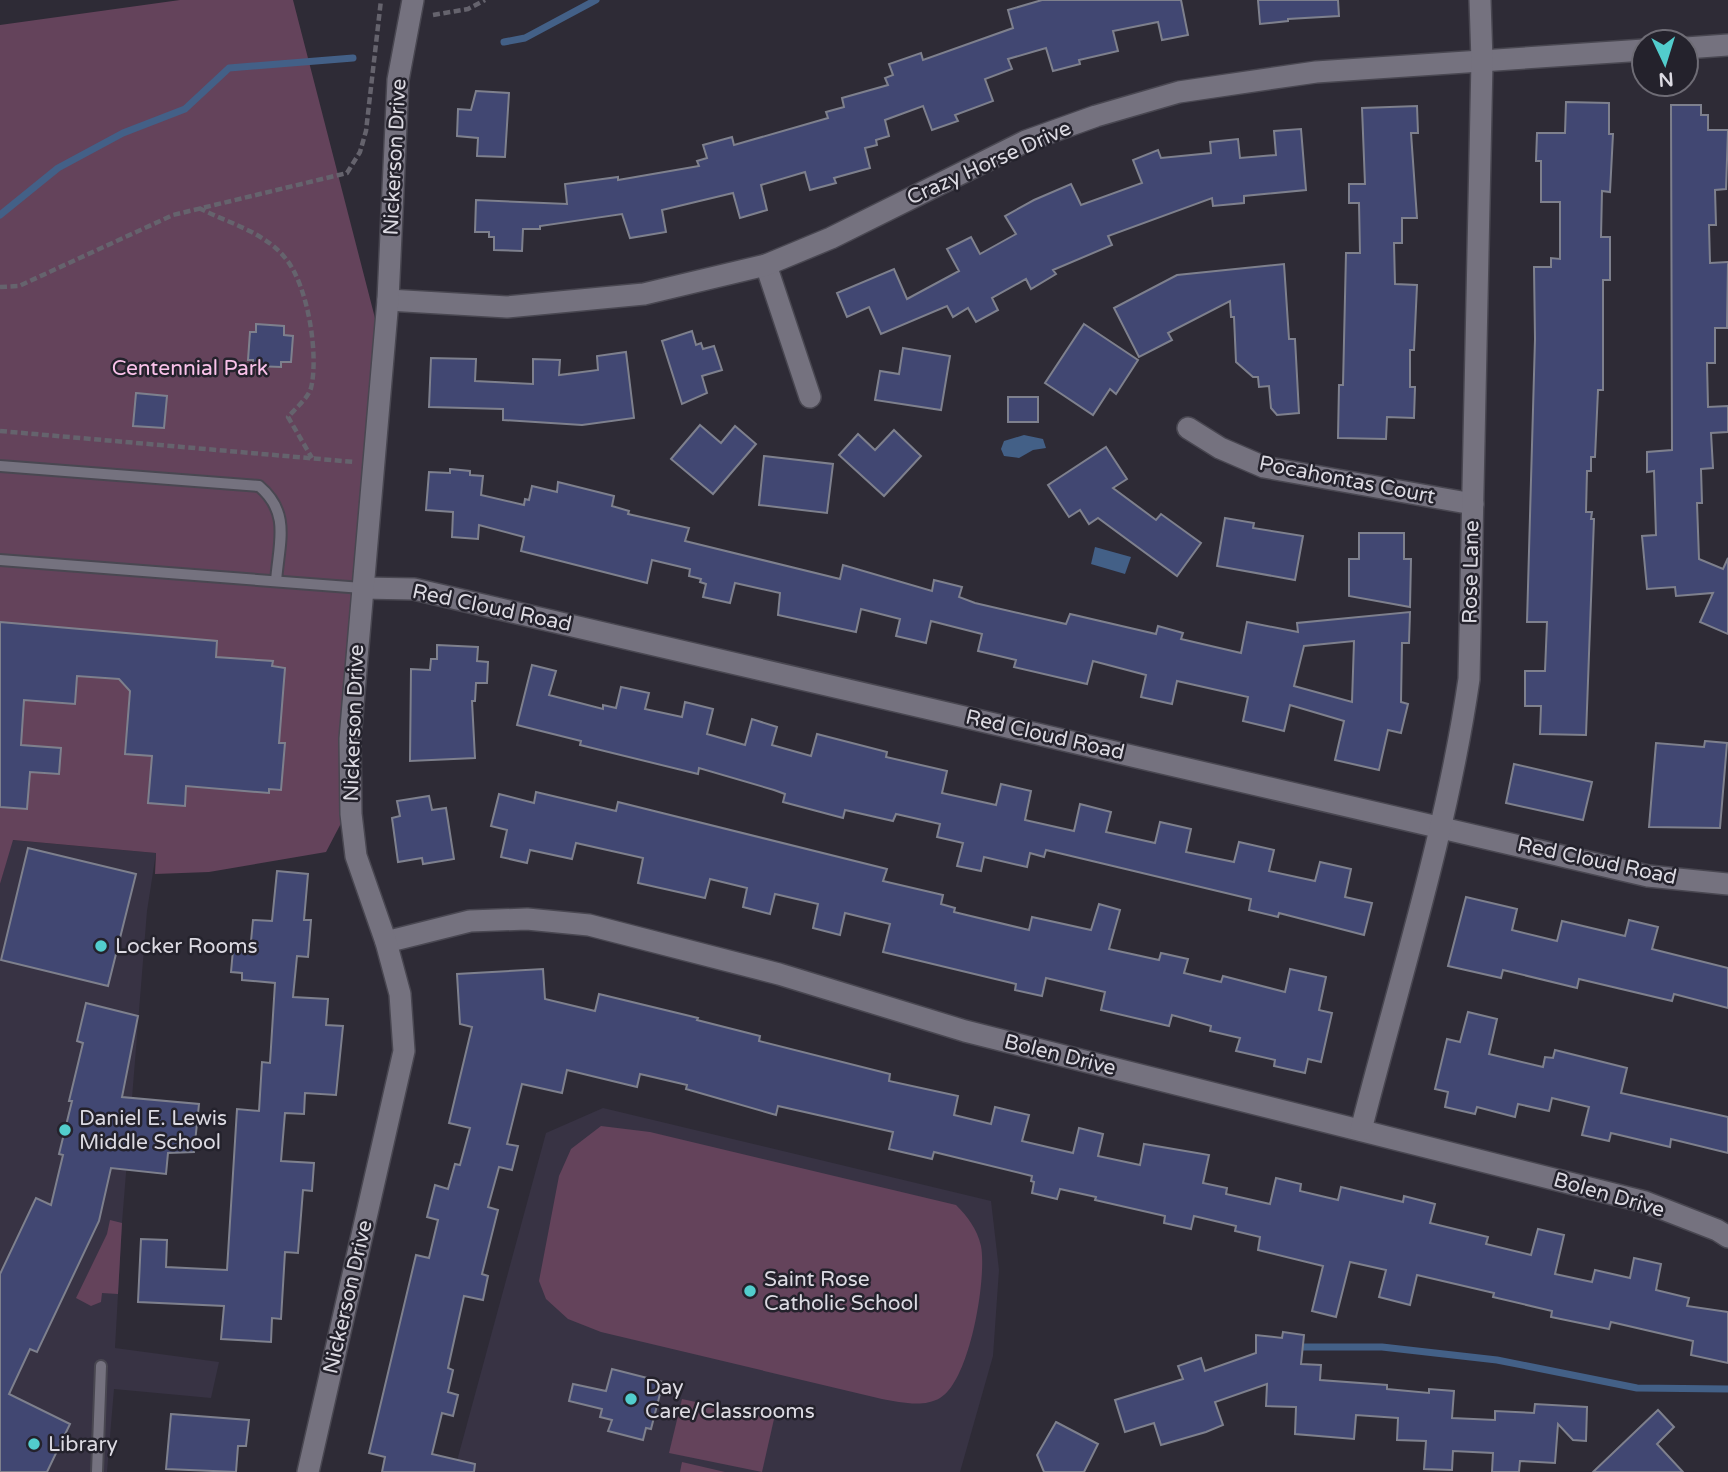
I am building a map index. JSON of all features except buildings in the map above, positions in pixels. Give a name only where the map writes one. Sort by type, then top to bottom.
[{"type":"street","name":"Rose Lane","points":[[1361,1130],[1439,827],[1462,729],[1469,679],[1482,61],[1480,0]]},
{"type":"street","name":"Nickerson Drive","points":[[308,1472],[404,1051],[400,994],[386,942],[356,856],[351,814],[350,739],[388,300],[398,80],[412,3]]},
{"type":"street","points":[[1700,47],[1728,45]]},
{"type":"street","name":"Crazy Horse Drive","points":[[388,300],[507,307],[644,294],[766,265],[831,238],[1026,141],[1096,116],[1179,92],[1316,72],[1630,51]]},
{"type":"street","points":[[766,265],[810,397]]},
{"type":"street","name":"Pocahontas Court","points":[[1188,428],[1220,448],[1264,467],[1473,504]]},
{"type":"street","name":"Red Cloud Road","points":[[362,588],[414,589],[1648,876],[1728,884]]},
{"type":"street","name":"Bolen Drive","points":[[386,942],[470,921],[527,919],[589,925],[779,974],[965,1031],[1645,1202],[1717,1230],[1728,1237]]},
{"type":"lane","points":[[0,467],[259,486],[274,498],[281,514],[276,581]]},
{"type":"lane","points":[[0,560],[362,588]]},
{"type":"lane","points":[[97,1472],[101,1366]]},
{"type":"path","points":[[0,288],[19,286],[173,215],[198,207],[324,181],[346,173],[360,152],[366,131],[381,0]]},
{"type":"path","points":[[412,3],[434,15],[468,9],[485,0]]},
{"type":"path","points":[[198,207],[248,229],[287,259],[307,306],[315,354],[310,391],[288,417],[312,458]]},
{"type":"path","points":[[0,431],[354,462]]},
{"type":"shaded area","name":"Daniel E. Lewis Middle School","points":[[12,840],[156,853],[147,911],[122,1223],[115,1348],[219,1362],[211,1398],[114,1389],[107,1472],[0,1472],[0,884]]},
{"type":"shaded area","name":"Saint Rose Catholic School","points":[[603,1108],[991,1201],[999,1270],[993,1356],[960,1472],[454,1472],[546,1133]]},
{"type":"green space","name":"Centennial Park","points":[[180,0],[293,0],[384,353],[350,806],[326,852],[209,872],[155,874],[156,853],[13,840],[0,884],[0,25]]},
{"type":"green space","points":[[601,1126],[650,1132],[956,1205],[977,1234],[982,1261],[979,1304],[974,1328],[960,1372],[951,1388],[940,1398],[926,1403],[882,1399],[601,1332],[568,1319],[546,1299],[539,1281],[559,1176],[571,1149]]},
{"type":"green space","points":[[110,1220],[122,1223],[118,1294],[102,1293],[101,1302],[91,1306],[76,1298],[107,1234]]},
{"type":"green space","points":[[682,1399],[774,1419],[762,1472],[669,1453]]},
{"type":"green space","points":[[682,1462],[725,1472],[680,1472]]},
{"type":"water","points":[[1024,435],[1043,439],[1046,448],[1033,450],[1019,458],[1004,456],[1001,449],[1004,441]]},
{"type":"water","points":[[1095,547],[1131,557],[1125,574],[1091,564]]},
{"type":"waterway","points":[[504,42],[525,38],[596,0]]},
{"type":"waterway","points":[[0,215],[58,168],[123,133],[185,109],[229,68],[353,58]]},
{"type":"waterway","points":[[1295,1347],[1382,1347],[1497,1360],[1637,1388],[1728,1389]]},
{"type":"place","name":"Locker Rooms","points":[[101,946]]},
{"type":"place","name":"Daniel E. Lewis Middle School","points":[[65,1130]]},
{"type":"place","name":"Saint Rose Catholic School","points":[[750,1291]]},
{"type":"place","name":"Day Care/Classrooms","points":[[631,1399]]},
{"type":"place","name":"Library","points":[[34,1444]]}]
